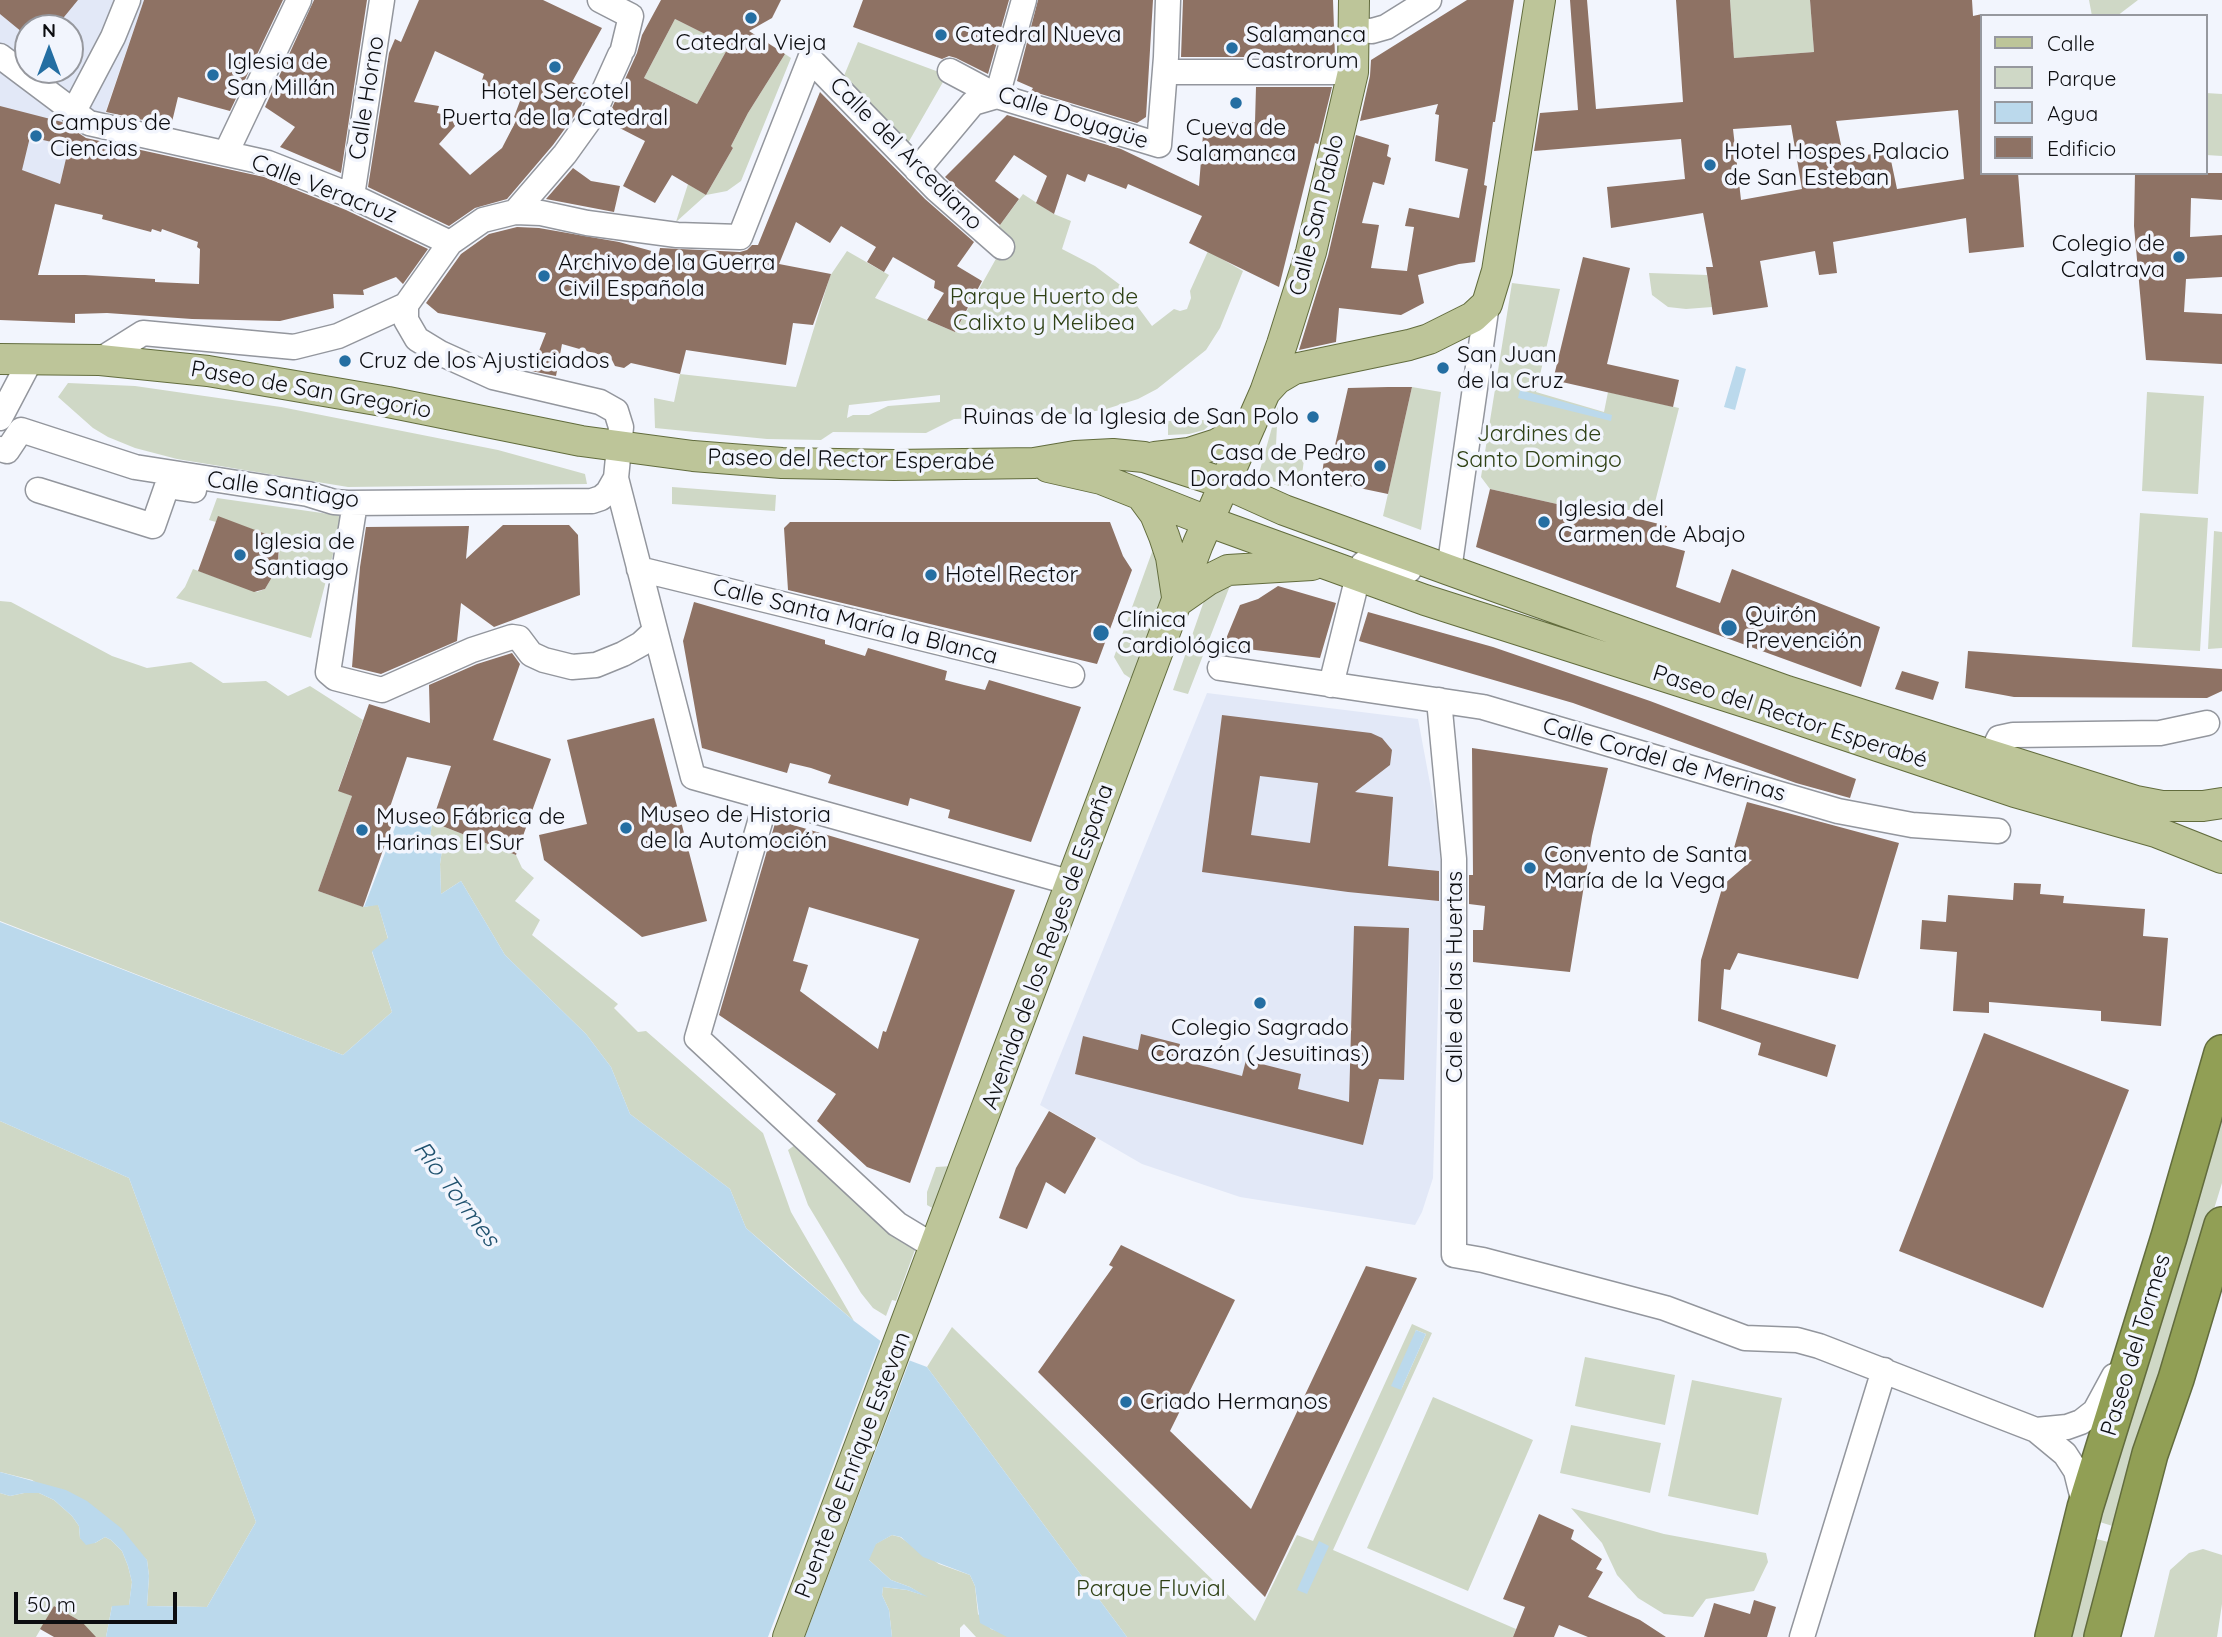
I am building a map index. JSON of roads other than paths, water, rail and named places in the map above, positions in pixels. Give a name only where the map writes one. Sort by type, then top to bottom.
[{"type":"highway","name":"Paseo del Tormes","points":[[2053,1637],[2085,1507],[2222,1054]]},
{"type":"highway","name":"Paseo del Tormes","points":[[2102,1637],[2150,1454],[2176,1379],[2222,1225]]},
{"type":"main road","name":"Calle San Pablo","points":[[1288,356],[1353,72],[1354,0]]},
{"type":"main road","points":[[1208,521],[1265,392],[1277,379],[1288,356],[1409,345],[1429,339],[1473,317],[1488,304],[1497,271],[1540,0]]},
{"type":"main road","name":"Paseo de San Gregorio","points":[[0,359],[100,360],[249,377],[619,446]]},
{"type":"main road","points":[[1144,457],[1189,453],[1217,444],[1251,424]]},
{"type":"main road","name":"Paseo del Rector Esperabé","points":[[619,446],[693,456],[782,463],[1034,463],[1075,456],[1114,454],[1144,457],[1224,483],[1296,514],[1787,691],[2149,803],[2162,806],[2222,803]]},
{"type":"main road","name":"Paseo del Rector Esperabé","points":[[1034,463],[1101,479],[1345,571],[2015,792],[2156,832],[2222,858]]},
{"type":"main road","name":"Paseo del Rector Esperabé","points":[[1142,495],[1197,502],[1207,499],[1224,483]]},
{"type":"main road","points":[[1142,495],[1155,514],[1164,536],[1171,557],[1178,601]]},
{"type":"main road","name":"Paseo del Rector Esperabé","points":[[1208,521],[1235,506],[1296,514]]},
{"type":"main road","name":"Avenida de los Reyes de España","points":[[918,1293],[1208,521]]},
{"type":"main road","name":"Paseo del Rector Esperabé","points":[[1178,601],[1227,570],[1243,568],[1345,571]]},
{"type":"main road","name":"Puente de Enrique Estevan","points":[[788,1637],[918,1293]]},
{"type":"street","points":[[73,113],[113,37],[128,0]]},
{"type":"street","points":[[226,153],[299,0]]},
{"type":"street","name":"Calle Horno","points":[[352,196],[382,0]]},
{"type":"street","points":[[100,360],[143,333],[294,347],[338,336],[406,305],[450,243],[483,220],[516,212],[565,154],[593,115],[621,52],[631,16],[600,0]]},
{"type":"street","points":[[917,170],[973,103],[998,96],[1024,0]]},
{"type":"street","points":[[1167,0],[1165,65],[1353,72]]},
{"type":"street","points":[[1354,30],[1372,31],[1385,27],[1429,0]]},
{"type":"street","name":"Calle Veracruz","points":[[0,56],[89,123],[268,163],[352,196],[450,243]]},
{"type":"street","name":"Calle del Arcediano","points":[[516,212],[541,213],[587,223],[677,235],[740,237],[810,59],[917,170],[1002,247]]},
{"type":"street","name":"Calle Doyagüe","points":[[950,71],[998,96],[1158,145],[1165,65]]},
{"type":"street","points":[[1449,570],[1488,304]]},
{"type":"street","points":[[406,305],[406,320],[417,339],[440,353],[494,377],[600,402],[616,411],[621,427],[616,478],[693,778],[1072,883]]},
{"type":"street","points":[[0,418],[31,359]]},
{"type":"street","name":"Calle Santiago","points":[[0,449],[6,451],[21,430],[135,467],[308,494],[344,503],[592,500],[601,498],[608,492],[616,478]]},
{"type":"street","points":[[38,490],[153,526],[167,486],[308,505],[344,503],[328,672],[335,678],[382,690],[471,650],[507,638],[519,638],[531,654],[544,660],[572,667],[596,665],[623,654],[641,644],[655,631]]},
{"type":"street","name":"Paseo del Rector Esperabé","points":[[1345,571],[1368,560],[1377,560],[1433,579],[1485,583]]},
{"type":"street","name":"Calle Santa María la Blanca","points":[[639,569],[1072,674]]},
{"type":"street","points":[[1331,685],[1345,571]]},
{"type":"street","name":"Calle Cordel de Merinas","points":[[1220,668],[1439,699],[1483,708],[1850,814],[1912,825],[1998,831]]},
{"type":"street","name":"Calle de las Huertas","points":[[1439,699],[1454,859],[1454,1255],[1495,1263],[1665,1308],[1745,1338],[1797,1340],[1884,1370]]},
{"type":"street","points":[[1992,755],[1999,738],[2013,735],[2161,733],[2207,723]]},
{"type":"street","points":[[767,798],[697,1038],[897,1224],[935,1247]]},
{"type":"street","points":[[2036,1430],[2067,1427],[2081,1422],[2095,1412],[2139,1333]]},
{"type":"street","points":[[1802,1637],[1884,1370],[2036,1430],[2065,1454],[2076,1471],[2085,1507]]},
{"type":"water","points":[[1736,366],[1746,369],[1735,410],[1724,407]]},
{"type":"water","points":[[1520,390],[1612,415],[1611,421],[1518,398]]},
{"type":"water","name":"Río Tormes","points":[[401,812],[432,822],[430,839],[442,850],[441,894],[461,881],[505,955],[586,1034],[611,1067],[630,1114],[730,1189],[746,1228],[789,1266],[903,1358],[927,1367],[1127,1637],[1007,1637],[980,1623],[975,1586],[970,1575],[923,1557],[901,1537],[892,1535],[876,1544],[869,1560],[891,1580],[928,1597],[907,1590],[883,1587],[882,1595],[889,1610],[892,1637],[106,1637],[112,1606],[129,1605],[132,1582],[122,1551],[105,1537],[86,1545],[80,1538],[79,1526],[72,1516],[54,1500],[39,1493],[10,1496],[0,1493],[0,1472],[66,1490],[87,1501],[121,1528],[147,1560],[147,1606],[207,1607],[256,1522],[129,1178],[0,1121],[0,922],[343,1055],[392,1012],[372,951],[388,938],[378,905],[364,907]]},
{"type":"water","points":[[1416,1330],[1426,1334],[1401,1390],[1391,1386]]},
{"type":"water","points":[[1319,1541],[1329,1546],[1307,1594],[1297,1590]]},
{"type":"place","name":"Catedral Vieja","points":[[751,18]]},
{"type":"place","name":"Catedral Nueva","points":[[941,35]]},
{"type":"place","name":"Salamanca Castrorum","points":[[1232,48]]},
{"type":"place","name":"Hotel Sercotel Puerta de la Catedral","points":[[555,67]]},
{"type":"place","name":"Iglesia de San Millán","points":[[213,75]]},
{"type":"place","name":"Cueva de Salamanca","points":[[1236,103]]},
{"type":"place","name":"Campus de Ciencias","points":[[36,136]]},
{"type":"place","name":"Hotel Hospes Palacio de San Esteban","points":[[1710,165]]},
{"type":"place","name":"Colegio de Calatrava","points":[[2179,257]]},
{"type":"place","name":"Archivo de la Guerra Civil Española","points":[[544,276]]},
{"type":"place","name":"Cruz de los Ajusticiados","points":[[345,361]]},
{"type":"place","name":"San Juan de la Cruz","points":[[1443,368]]},
{"type":"place","name":"Ruinas de la Iglesia de San Polo","points":[[1313,417]]},
{"type":"place","name":"Casa de Pedro Dorado Montero","points":[[1380,466]]},
{"type":"place","name":"Iglesia del Carmen de Abajo","points":[[1544,522]]},
{"type":"place","name":"Iglesia de Santiago","points":[[240,555]]},
{"type":"place","name":"Hotel Rector","points":[[931,575]]},
{"type":"place","name":"Quirón Prevención","points":[[1729,628]]},
{"type":"place","name":"Clínica Cardiológica","points":[[1101,633]]},
{"type":"place","name":"Museo de Historia de la Automoción","points":[[626,828]]},
{"type":"place","name":"Museo Fábrica de Harinas El Sur","points":[[362,830]]},
{"type":"place","name":"Convento de Santa María de la Vega","points":[[1530,868]]},
{"type":"place","name":"Colegio Sagrado Corazón (Jesuitinas)","points":[[1260,1003]]},
{"type":"place","name":"Criado Hermanos","points":[[1126,1402]]},
{"type":"park label","name":"Parque Huerto de Calixto y Melibea","points":[[1044,310]]},
{"type":"park label","name":"Jardines de Santo Domingo","points":[[1539,447]]},
{"type":"park label","name":"Parque Fluvial","points":[[1151,1589]]}]
